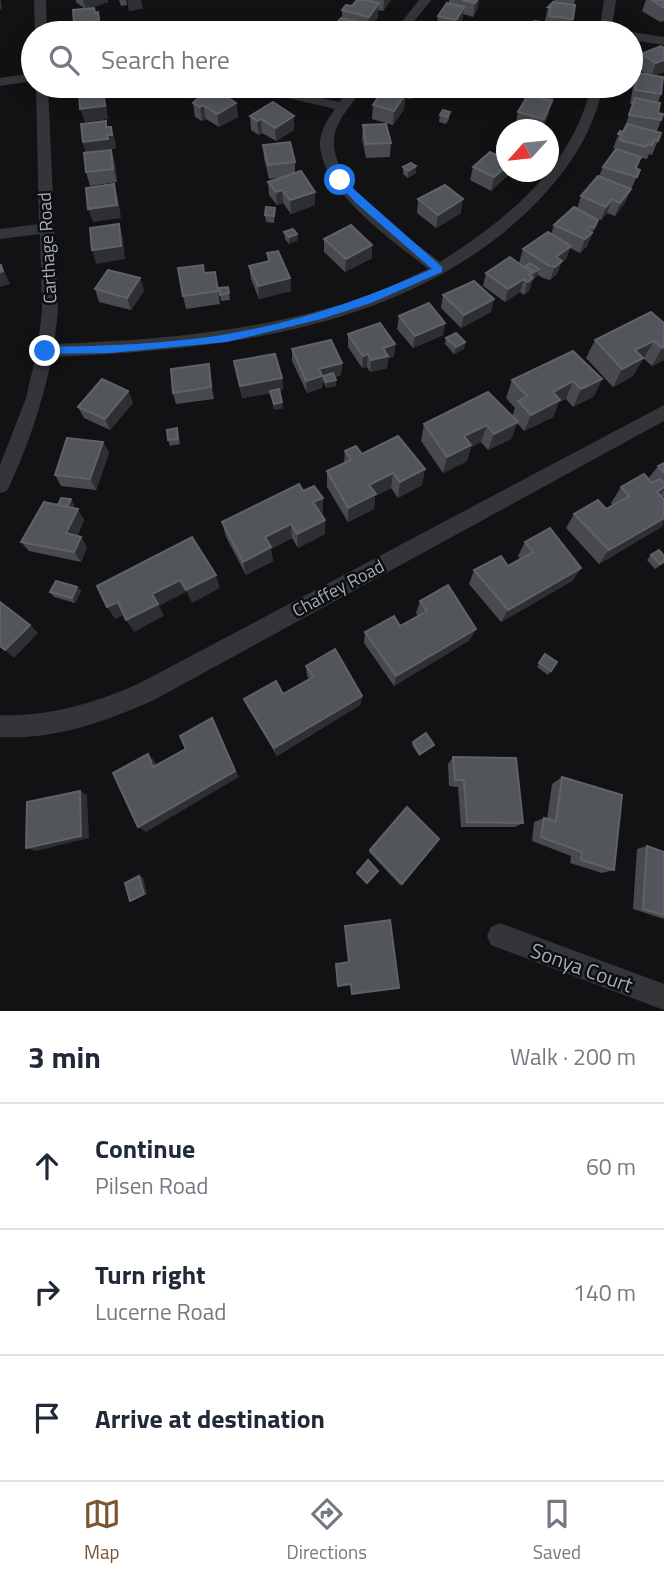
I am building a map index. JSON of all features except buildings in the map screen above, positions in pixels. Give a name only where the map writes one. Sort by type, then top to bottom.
[{"type":"street","points":[[40,0],[41,21]]},
{"type":"street","points":[[409,21],[425,0]]},
{"type":"street","points":[[607,21],[610,0]]},
{"type":"street","points":[[643,38],[664,41]]},
{"type":"street","points":[[0,82],[21,79]]},
{"type":"street","name":"Carthage Road","points":[[0,485],[19,445],[34,398],[45,351],[50,311],[42,98]]},
{"type":"street","points":[[305,98],[343,107]]},
{"type":"street","points":[[350,98],[329,132],[327,143],[328,155],[340,180],[358,200],[439,270]]},
{"type":"street","points":[[45,351],[110,349],[227,338],[288,325],[356,305],[439,270],[507,224],[558,171],[574,148],[595,98]]},
{"type":"street","points":[[0,234],[45,228]]},
{"type":"street","name":"Chaffey Road","points":[[0,726],[57,722],[102,712],[146,692],[664,412]]},
{"type":"street","name":"Sonya Court","points":[[500,936],[664,997]]},
{"type":"route","points":[[45,351],[110,349],[227,338],[321,316],[368,301],[439,270],[358,200],[340,180]]}]
